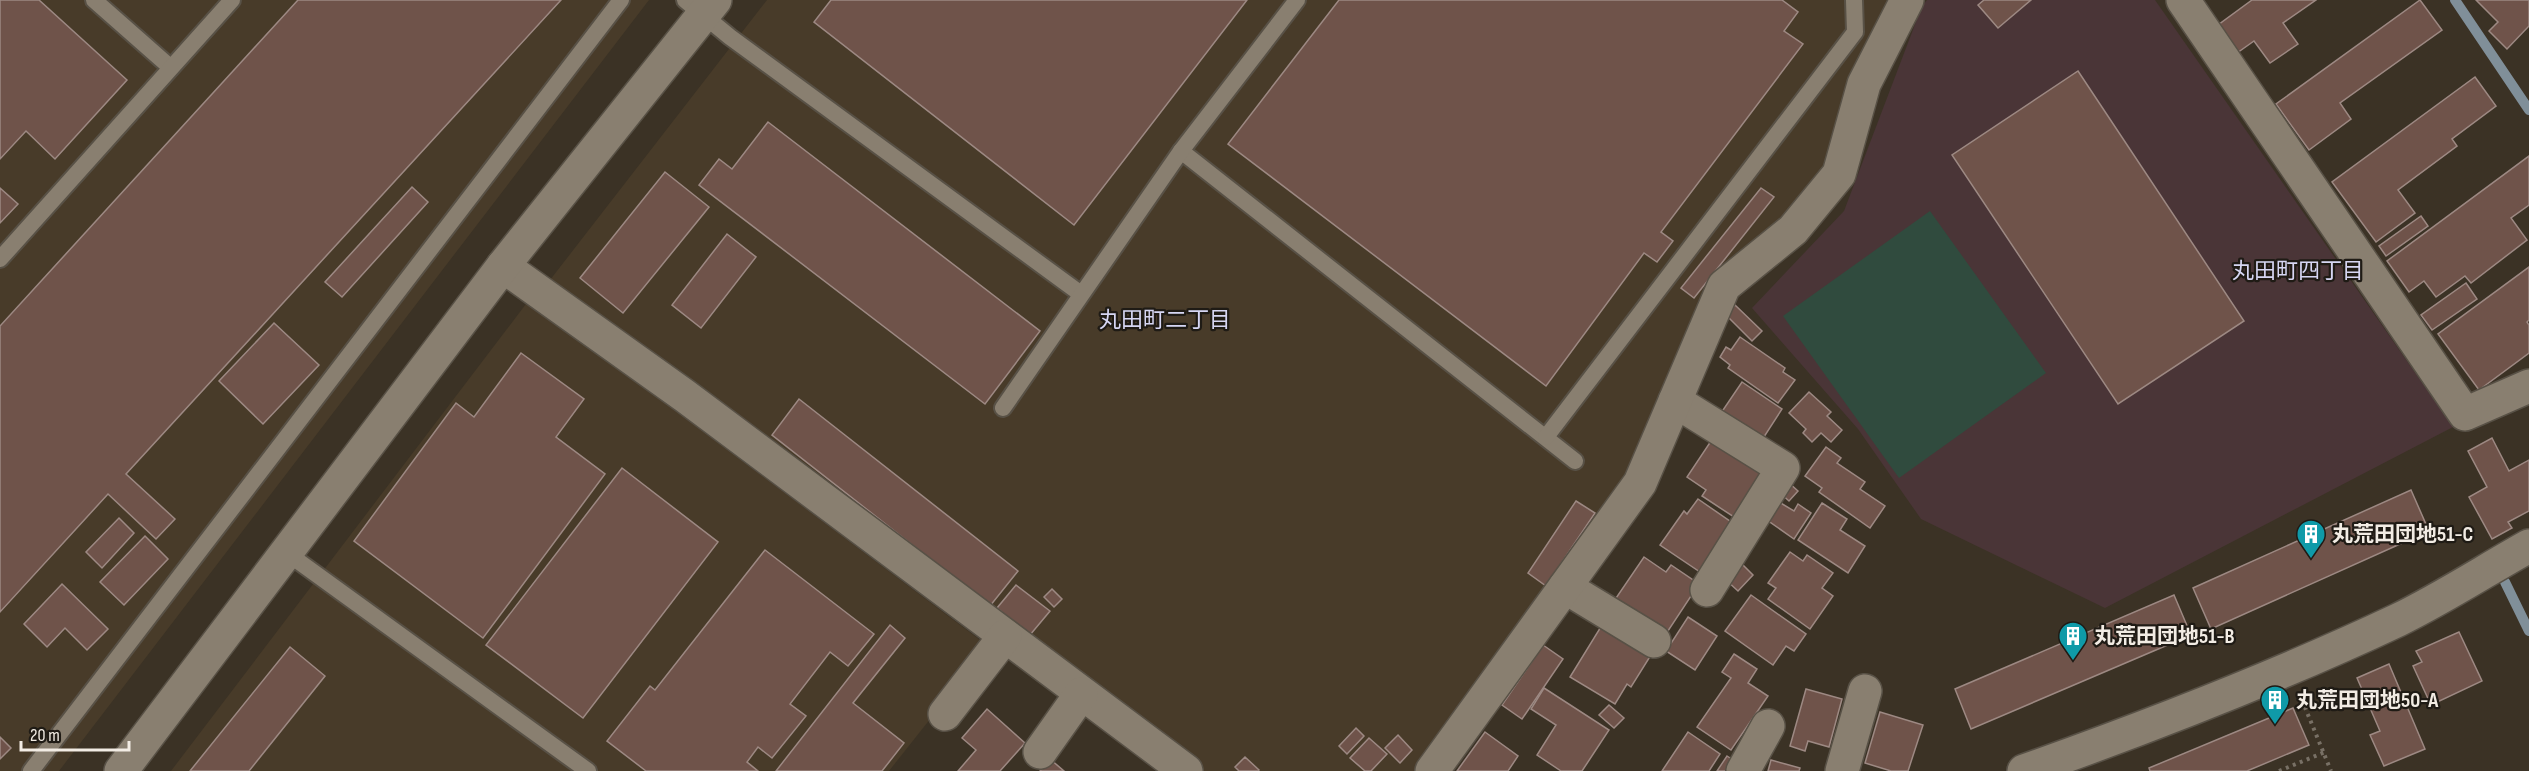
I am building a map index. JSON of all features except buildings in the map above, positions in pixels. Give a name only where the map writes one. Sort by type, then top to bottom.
[{"type":"street","points":[[1432,771],[1640,483],[1724,286],[1793,230],[1839,174],[1864,84],[1907,0]]},
{"type":"street","points":[[2183,0],[2465,414],[2529,386]]},
{"type":"street","points":[[121,771],[701,5]]},
{"type":"street","points":[[504,266],[685,396],[1186,771]]},
{"type":"street","points":[[1675,401],[1783,468],[1707,590]]},
{"type":"street","points":[[2024,771],[2216,700],[2289,669],[2401,618],[2529,546]]},
{"type":"street","points":[[1565,587],[1654,641]]},
{"type":"street","points":[[945,714],[1005,636]]},
{"type":"street","points":[[1842,771],[1865,692]]},
{"type":"street","points":[[1040,752],[1081,694]]},
{"type":"street","points":[[1743,771],[1768,726]]},
{"type":"lane","points":[[94,0],[170,67]]},
{"type":"lane","points":[[0,259],[232,0]]},
{"type":"lane","points":[[31,771],[621,0]]},
{"type":"lane","points":[[1003,408],[1180,151],[1296,0]]},
{"type":"lane","points":[[1546,437],[1855,32],[1854,0]]},
{"type":"lane","points":[[701,5],[1081,294]]},
{"type":"lane","points":[[1180,151],[1575,461]]},
{"type":"lane","points":[[287,553],[585,770]]},
{"type":"path","points":[[2289,669],[2331,771]]},
{"type":"path","points":[[2279,771],[2325,752]]},
{"type":"shaded area","points":[[0,0],[649,0],[59,771],[0,771]]},
{"type":"shaded area","points":[[767,0],[1898,0],[1831,168],[1775,230],[1630,474],[1416,771],[1195,771],[550,280]]},
{"type":"shaded area","points":[[1927,0],[2155,0],[2453,427],[2105,608],[1921,519],[1858,429],[1752,308],[1844,211],[1922,6]]},
{"type":"shaded area","points":[[529,300],[988,646],[889,771],[171,771]]},
{"type":"green space","points":[[1930,211],[2046,373],[1899,478],[1783,316]]},
{"type":"waterway","points":[[2455,0],[2529,110]]},
{"type":"waterway","points":[[2505,582],[2529,631]]},
{"type":"place","name":"丸荒田団地51-C","points":[[2311,560]]},
{"type":"place","name":"丸荒田団地51-B","points":[[2073,662]]},
{"type":"place","name":"丸荒田団地50-A","points":[[2275,726]]},
{"type":"district","name":"丸田町四丁目","points":[[2298,270]]},
{"type":"district","name":"丸田町二丁目","points":[[1165,319]]}]
